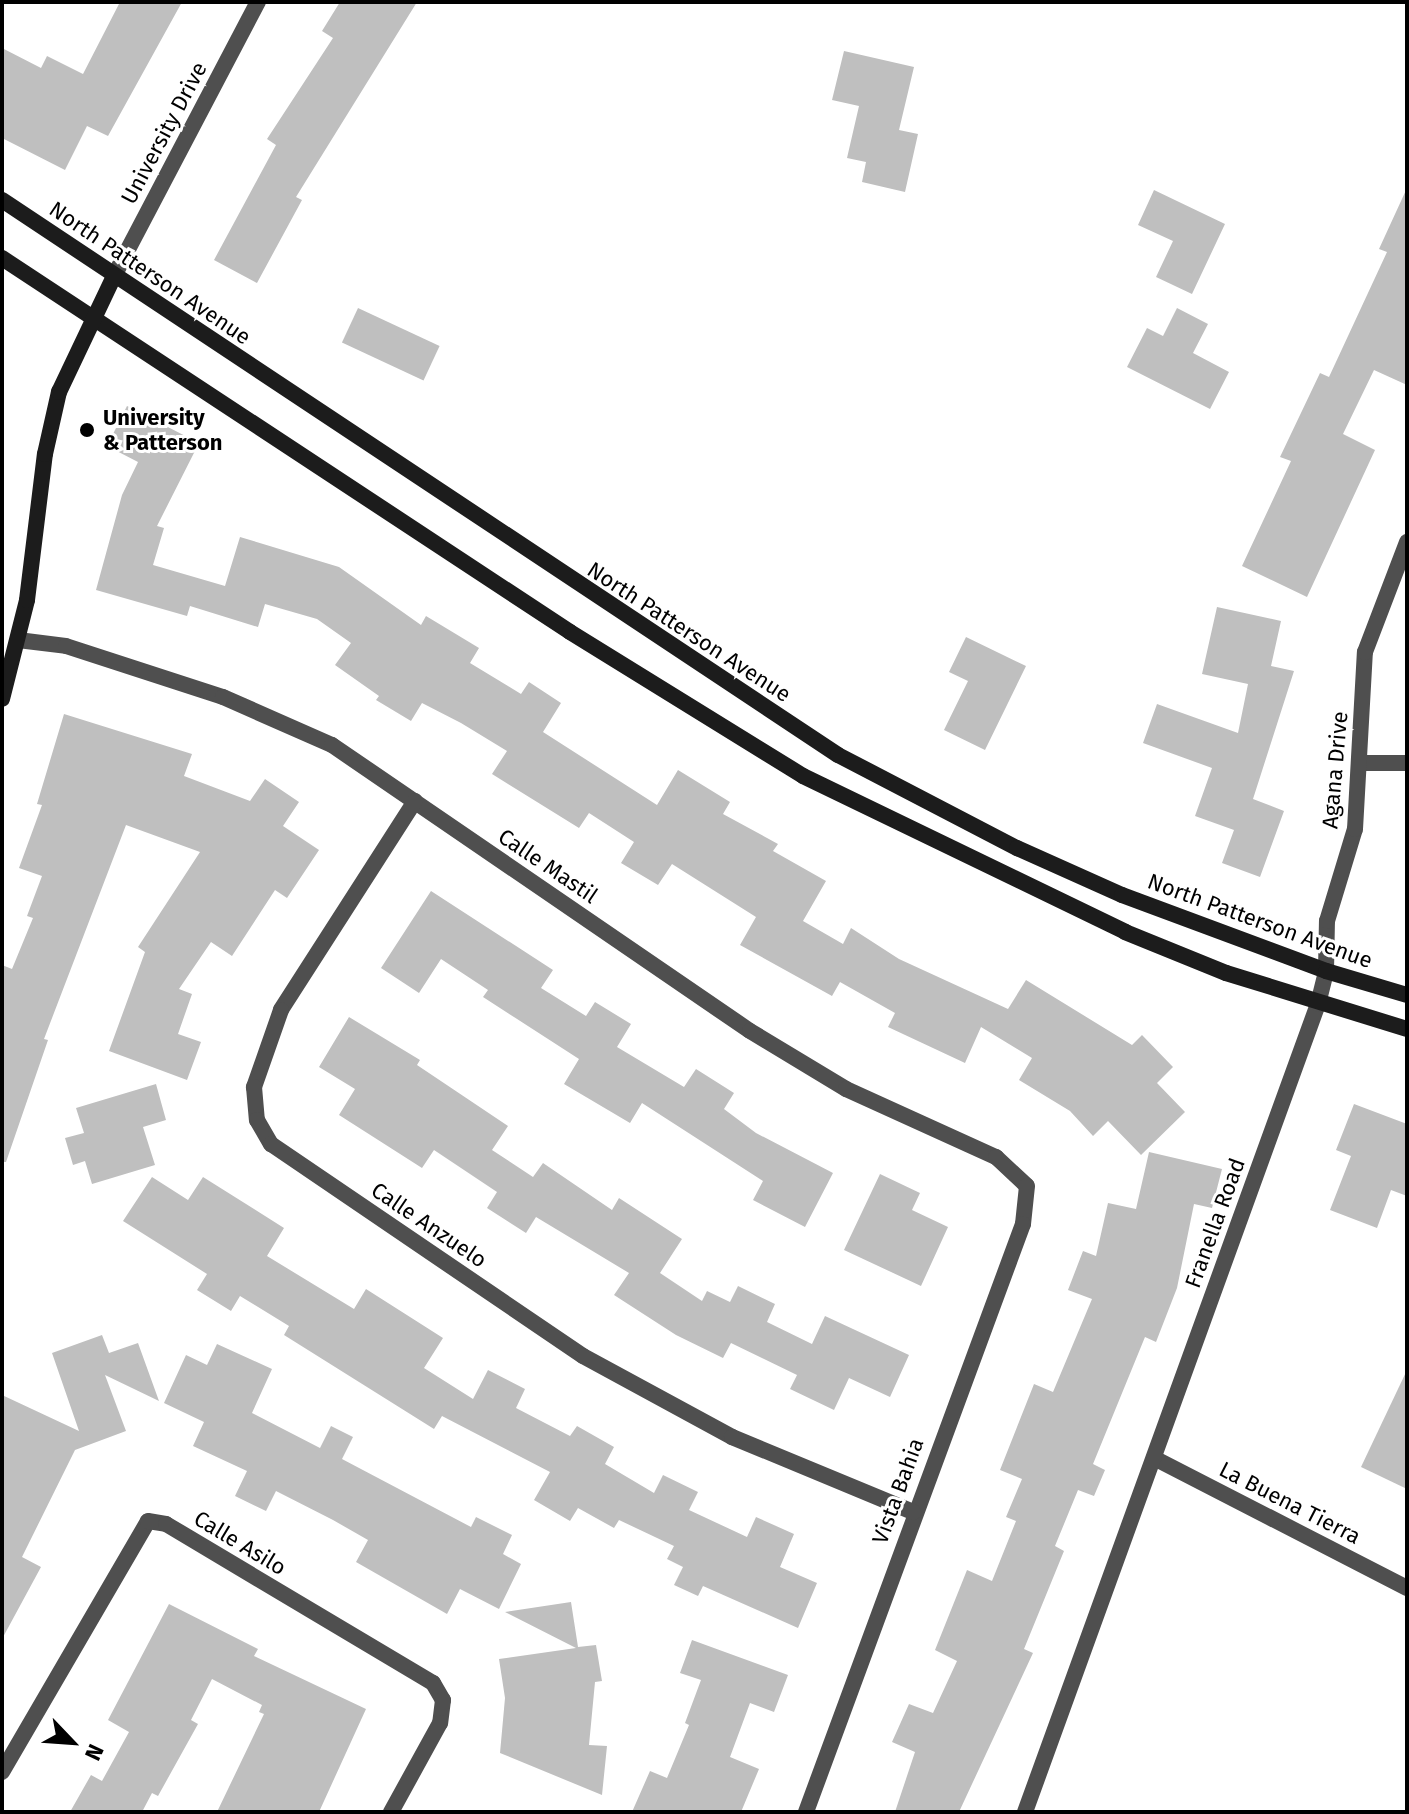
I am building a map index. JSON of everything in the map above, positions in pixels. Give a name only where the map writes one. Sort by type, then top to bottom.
[{"type":"main road","name":"North Patterson Avenue","points":[[2,200],[838,755],[1109,890],[1326,971],[1407,995]]},
{"type":"main road","points":[[2,258],[570,632],[803,776],[1091,917],[1318,1004],[1407,1029]]},
{"type":"main road","name":"University Drive","points":[[2,699],[18,640],[59,392],[92,315],[114,276]]},
{"type":"street","name":"University Drive","points":[[114,276],[258,2]]},
{"type":"street","name":"Agana Drive","points":[[1318,1004],[1326,971],[1325,936],[1355,829],[1365,652],[1407,542]]},
{"type":"street","name":"Calle Mastil","points":[[18,640],[66,646],[285,720],[415,801],[750,1031],[846,1089],[996,1157],[1027,1186]]},
{"type":"street","points":[[1361,763],[1407,763]]},
{"type":"street","name":"Calle Anzuelo","points":[[415,801],[281,1010],[254,1087],[257,1120],[271,1144],[583,1356],[732,1437],[913,1512]]},
{"type":"street","name":"Franella Road","points":[[1154,1458],[1318,1004]]},
{"type":"street","name":"Vista Bahia","points":[[806,1812],[913,1512],[1023,1224],[1027,1186]]},
{"type":"street","points":[[1025,1812],[1154,1458]]},
{"type":"street","name":"La Buena Tierra","points":[[1154,1458],[1407,1588]]},
{"type":"street","name":"Calle Asilo","points":[[2,1772],[148,1521],[166,1524],[433,1683],[443,1700],[440,1723],[391,1812]]},
{"type":"building","points":[[120,2],[182,2],[108,136],[87,126],[65,170],[2,138],[2,48],[41,68],[47,56],[83,74]]},
{"type":"building","points":[[340,2],[417,2],[296,197],[302,200],[257,283],[214,260],[276,145],[267,139],[333,38],[322,31]]},
{"type":"building","points":[[844,51],[914,67],[899,130],[918,134],[905,192],[862,182],[866,162],[847,158],[859,106],[832,100]]},
{"type":"building","points":[[1407,188],[1407,385],[1374,370],[1343,434],[1375,450],[1307,597],[1242,566],[1291,461],[1280,457],[1320,373],[1329,377],[1387,252],[1379,249]]},
{"type":"building","points":[[1154,190],[1225,224],[1192,294],[1156,277],[1173,241],[1138,225]]},
{"type":"building","points":[[358,308],[440,346],[424,380],[342,342]]},
{"type":"building","points":[[1177,308],[1208,324],[1193,353],[1229,372],[1210,409],[1127,367],[1147,328],[1163,336]]},
{"type":"building","points":[[127,406],[199,443],[157,526],[164,528],[153,565],[225,586],[240,537],[339,567],[421,625],[426,616],[479,648],[470,663],[521,694],[529,682],[561,703],[543,732],[657,805],[678,770],[730,802],[723,814],[778,844],[773,851],[826,881],[803,921],[843,944],[851,928],[899,959],[1008,1009],[1026,980],[1132,1045],[1142,1035],[1173,1067],[1157,1083],[1185,1112],[1141,1155],[1108,1121],[1093,1136],[1070,1111],[1019,1080],[1032,1058],[981,1027],[965,1063],[888,1027],[895,1013],[840,982],[832,996],[740,945],[756,917],[672,864],[658,885],[621,863],[634,842],[589,813],[579,828],[492,774],[507,751],[461,723],[422,703],[411,721],[376,700],[379,696],[335,665],[351,643],[317,619],[265,604],[258,627],[190,606],[187,616],[96,590],[122,495],[138,462],[107,446]]},
{"type":"building","points":[[1217,607],[1281,621],[1271,666],[1294,671],[1253,799],[1284,811],[1260,877],[1222,863],[1234,830],[1195,816],[1212,768],[1143,743],[1157,704],[1238,733],[1248,684],[1202,674]]},
{"type":"building","points":[[966,637],[1026,666],[985,750],[944,730],[968,681],[949,672]]},
{"type":"building","points":[[64,714],[192,754],[184,776],[250,801],[265,779],[299,802],[283,826],[319,850],[287,898],[275,890],[232,956],[211,942],[179,989],[192,994],[178,1034],[201,1042],[187,1080],[109,1051],[145,952],[138,947],[200,852],[126,825],[44,1039],[48,1040],[6,1162],[2,1162],[2,965],[12,969],[33,918],[27,916],[42,876],[19,868],[42,805],[37,804]]},
{"type":"building","points":[[431,891],[553,970],[541,988],[586,1016],[595,1002],[631,1024],[617,1047],[684,1087],[696,1069],[734,1093],[724,1109],[756,1133],[833,1173],[805,1227],[753,1200],[763,1181],[642,1103],[630,1123],[564,1084],[579,1059],[483,997],[488,990],[441,959],[419,993],[381,968]]},
{"type":"building","points":[[349,1017],[420,1060],[417,1065],[508,1126],[492,1150],[533,1177],[543,1163],[612,1210],[619,1198],[682,1239],[660,1273],[702,1301],[707,1291],[730,1302],[738,1286],[775,1304],[767,1322],[812,1344],[825,1316],[909,1355],[890,1397],[849,1378],[834,1410],[790,1389],[797,1375],[731,1343],[723,1358],[676,1335],[614,1295],[629,1273],[536,1217],[526,1233],[487,1208],[497,1192],[434,1150],[422,1168],[339,1115],[355,1089],[319,1067]]},
{"type":"building","points":[[156,1084],[166,1120],[143,1127],[155,1165],[92,1184],[85,1161],[73,1165],[65,1138],[84,1133],[76,1108]]},
{"type":"building","points":[[1354,1104],[1407,1124],[1407,1196],[1391,1190],[1377,1228],[1330,1210],[1351,1156],[1336,1150]]},
{"type":"building","points":[[1149,1152],[1222,1169],[1212,1208],[1194,1204],[1177,1288],[1156,1342],[1145,1337],[1093,1464],[1105,1470],[1094,1496],[1078,1490],[1055,1546],[1064,1551],[1024,1649],[1033,1653],[959,1812],[895,1812],[915,1752],[892,1742],[909,1704],[933,1713],[957,1661],[935,1650],[967,1570],[992,1581],[1016,1521],[1006,1517],[1022,1479],[1000,1470],[1034,1384],[1053,1392],[1092,1299],[1068,1290],[1083,1251],[1096,1256],[1108,1203],[1136,1209]]},
{"type":"building","points":[[880,1174],[920,1193],[912,1210],[948,1227],[921,1286],[844,1250]]},
{"type":"building","points":[[152,1177],[188,1200],[203,1177],[284,1228],[267,1256],[354,1309],[366,1289],[443,1338],[424,1368],[473,1399],[488,1370],[525,1389],[516,1408],[570,1436],[577,1426],[614,1447],[605,1464],[654,1493],[663,1475],[698,1492],[689,1510],[747,1537],[756,1517],[794,1534],[780,1567],[817,1583],[798,1628],[703,1586],[698,1596],[674,1585],[683,1567],[667,1559],[674,1546],[619,1520],[614,1528],[578,1508],[570,1521],[534,1500],[550,1472],[442,1416],[434,1429],[284,1335],[289,1326],[240,1296],[231,1311],[197,1290],[207,1274],[123,1221]]},
{"type":"building","points":[[102,1335],[109,1353],[138,1343],[159,1401],[105,1375],[126,1431],[75,1450],[22,1557],[41,1567],[2,1639],[2,1395],[79,1431],[52,1353]]},
{"type":"building","points":[[217,1344],[272,1369],[252,1413],[320,1448],[331,1426],[353,1437],[342,1459],[471,1527],[476,1517],[512,1535],[503,1554],[521,1564],[499,1609],[460,1589],[447,1614],[356,1562],[368,1540],[333,1520],[276,1491],[266,1511],[235,1496],[247,1471],[193,1446],[204,1422],[164,1403],[186,1355],[207,1365]]},
{"type":"building","points":[[1407,1370],[1407,1489],[1361,1467]]},
{"type":"building","points":[[571,1602],[578,1647],[596,1645],[602,1681],[595,1682],[589,1745],[607,1746],[602,1795],[500,1753],[505,1698],[499,1659],[576,1648],[505,1612]]},
{"type":"building","points":[[169,1604],[258,1649],[254,1656],[366,1709],[319,1812],[217,1812],[264,1714],[259,1712],[262,1705],[212,1679],[191,1720],[198,1724],[158,1796],[152,1793],[142,1812],[70,1812],[91,1775],[102,1781],[129,1732],[108,1720]]},
{"type":"building","points":[[692,1640],[788,1675],[774,1712],[750,1703],[730,1757],[759,1769],[741,1812],[632,1812],[650,1771],[667,1778],[689,1725],[685,1723],[701,1680],[680,1673]]},
{"type":"place","name":"University & Patterson","points":[[87,430]]}]
